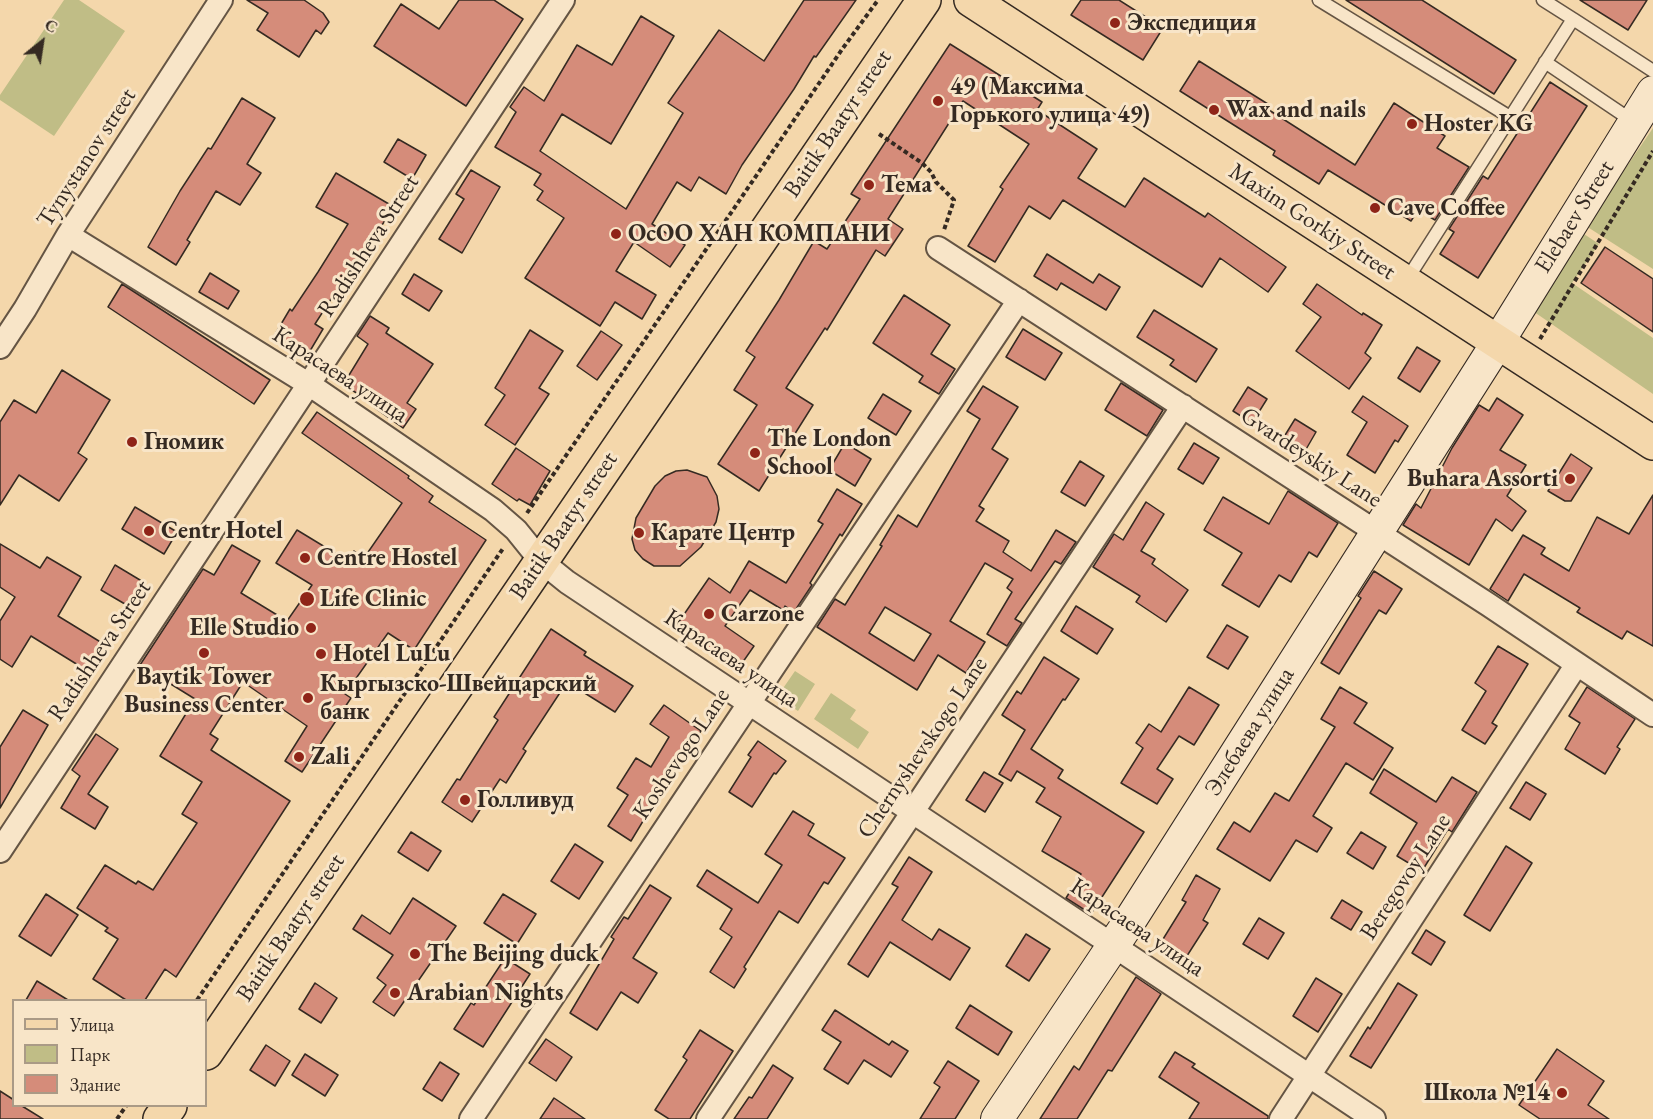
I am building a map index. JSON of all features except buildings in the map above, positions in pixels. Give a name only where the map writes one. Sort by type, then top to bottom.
[{"type":"main road","name":"Baitik Baatyr street","points":[[207,1052],[924,0]]},
{"type":"main road","name":"Maxim Gorkiy Street","points":[[971,0],[1653,443]]},
{"type":"main road","points":[[160,1119],[169,1107]]},
{"type":"street","name":"Tynystanov street","points":[[0,346],[25,309],[68,236],[221,0]]},
{"type":"street","name":"Radishheva Street","points":[[0,851],[563,0]]},
{"type":"street","name":"Elebaev Street","points":[[1498,342],[1653,92]]},
{"type":"street","name":"Карасаева улица","points":[[68,236],[309,385],[493,510],[516,530],[541,561],[567,582],[1374,1119]]},
{"type":"street","name":"Gvardeyskiy Lane","points":[[938,248],[1653,715]]},
{"type":"street","name":"Koshevogo Lane","points":[[471,1119],[1019,300]]},
{"type":"street","name":"Элебаева улица","points":[[997,1119],[1115,945],[1498,342]]},
{"type":"street","name":"Chernyshevskogo Lane","points":[[708,1119],[1183,406]]},
{"type":"street","name":"Beregovoy Lane","points":[[1281,1119],[1577,664]]},
{"type":"lane","points":[[1319,0],[1510,117]]},
{"type":"lane","points":[[1543,0],[1653,70]]},
{"type":"lane","points":[[1405,282],[1573,19]]},
{"type":"lane","points":[[1545,62],[1634,122]]},
{"type":"path","points":[[198,999],[836,58],[878,0]]},
{"type":"path","points":[[879,134],[922,163],[931,172],[936,182],[954,200],[938,248]]},
{"type":"path","points":[[1540,339],[1653,151]]},
{"type":"green space","points":[[64,0],[79,0],[125,31],[54,136],[0,100],[0,95]]},
{"type":"green space","points":[[1653,128],[1653,269],[1586,226]]},
{"type":"green space","points":[[1575,228],[1599,244],[1572,283],[1653,338],[1653,394],[1527,307]]},
{"type":"green space","points":[[795,671],[815,684],[798,711],[777,697]]},
{"type":"green space","points":[[831,693],[856,710],[850,719],[869,732],[858,749],[814,719]]},
{"type":"place","name":"Экспедиция","points":[[1115,23]]},
{"type":"place","name":"49 (Максима Горького улица 49)","points":[[938,101]]},
{"type":"place","name":"Wax and nails","points":[[1214,110]]},
{"type":"place","name":"Hoster KG","points":[[1412,124]]},
{"type":"place","name":"Тема","points":[[869,185]]},
{"type":"place","name":"Cave Coffee","points":[[1375,208]]},
{"type":"place","name":"ОсОО ХАН КОМПАНИ","points":[[616,234]]},
{"type":"place","name":"Гномик","points":[[132,442]]},
{"type":"place","name":"The London School","points":[[755,453]]},
{"type":"place","name":"Buhara Assorti","points":[[1570,479]]},
{"type":"place","name":"Centr Hotel","points":[[149,531]]},
{"type":"place","name":"Карате Центр","points":[[639,533]]},
{"type":"place","name":"Centre Hostel","points":[[305,558]]},
{"type":"place","name":"Life Clinic","points":[[307,599]]},
{"type":"place","name":"Carzone","points":[[709,614]]},
{"type":"place","name":"Elle Studio","points":[[311,628]]},
{"type":"place","name":"Baytik Tower Business Center","points":[[204,653]]},
{"type":"place","name":"Hotel LuLu","points":[[321,654]]},
{"type":"place","name":"Кыргызско-Швейцарский банк","points":[[308,698]]},
{"type":"place","name":"Zali","points":[[299,757]]},
{"type":"place","name":"Голливуд","points":[[465,800]]},
{"type":"place","name":"The Beijing duck","points":[[415,954]]},
{"type":"place","name":"Arabian Nights","points":[[395,993]]},
{"type":"place","name":"Школа №14","points":[[1562,1093]]}]
